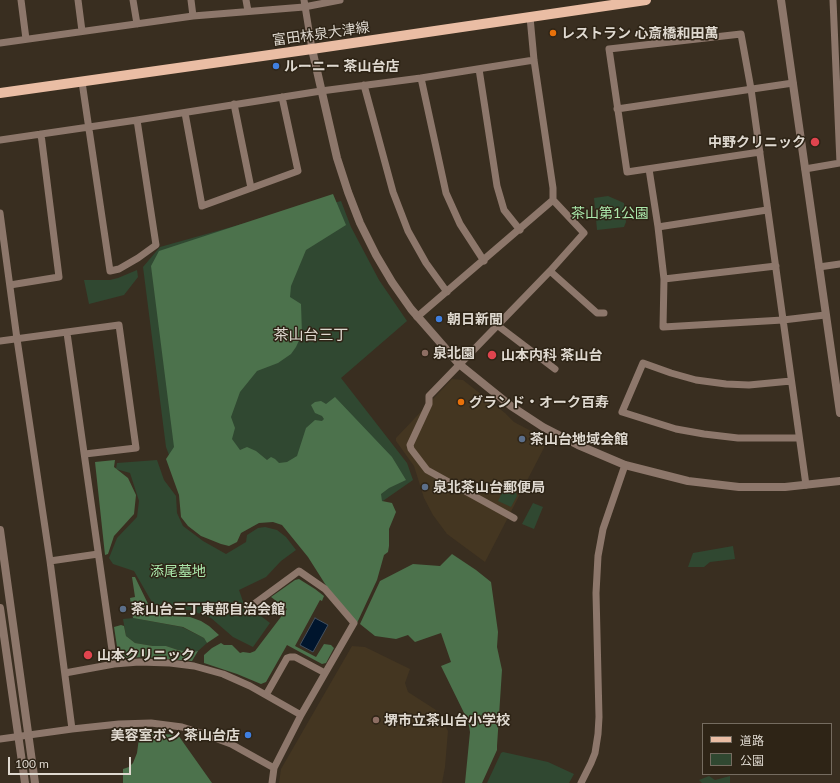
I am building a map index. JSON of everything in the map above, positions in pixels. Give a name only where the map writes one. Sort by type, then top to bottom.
[{"type":"main road","name":"富田林泉大津線","points":[[0,93],[646,0]]},
{"type":"street","points":[[21,0],[26,39]]},
{"type":"street","points":[[78,0],[82,31]]},
{"type":"street","points":[[133,0],[137,24]]},
{"type":"street","points":[[191,0],[193,16]]},
{"type":"street","points":[[246,0],[248,11]]},
{"type":"street","points":[[0,43],[193,16],[340,0]]},
{"type":"street","points":[[781,0],[840,413]]},
{"type":"street","points":[[805,169],[840,164],[834,0]]},
{"type":"street","points":[[304,4],[312,49],[337,158],[360,223],[388,275],[417,317],[459,364],[511,406],[543,427],[578,445],[625,465],[688,481],[762,488],[840,481]]},
{"type":"street","points":[[514,518],[427,470],[411,449],[410,445],[429,404],[429,396],[550,271],[584,233],[553,200],[553,188],[534,60],[530,16]]},
{"type":"street","points":[[760,152],[627,172],[609,49],[741,34],[751,89],[760,152],[767,210],[806,485]]},
{"type":"street","points":[[0,140],[534,60]]},
{"type":"street","points":[[479,69],[490,151],[497,186],[504,210],[520,230]]},
{"type":"street","points":[[421,78],[446,193],[460,224],[484,261]]},
{"type":"street","points":[[82,82],[110,271],[119,269],[156,245],[137,120]]},
{"type":"street","points":[[618,109],[793,82]]},
{"type":"street","points":[[364,85],[393,192],[408,232],[426,264],[447,292]]},
{"type":"street","points":[[185,113],[202,206],[298,171],[282,97]]},
{"type":"street","points":[[234,104],[250,188]]},
{"type":"street","points":[[10,285],[58,277],[41,134]]},
{"type":"street","points":[[649,169],[664,279],[663,327],[783,320],[825,315]]},
{"type":"street","points":[[417,317],[484,261],[553,200]]},
{"type":"street","points":[[658,227],[767,210]]},
{"type":"street","points":[[0,213],[50,561],[72,729]]},
{"type":"street","points":[[819,267],[840,264]]},
{"type":"street","points":[[664,279],[776,266]]},
{"type":"street","points":[[550,271],[597,313],[604,312]]},
{"type":"street","points":[[0,341],[119,325],[136,448],[85,454]]},
{"type":"street","points":[[497,325],[555,369]]},
{"type":"street","points":[[67,333],[114,664]]},
{"type":"street","points":[[791,382],[749,385],[726,384],[683,377],[659,370],[643,363],[622,412],[676,429],[704,434],[738,438],[799,438]]},
{"type":"street","points":[[581,783],[595,753],[598,734],[599,718],[596,593],[598,556],[603,529],[625,465]]},
{"type":"street","points":[[0,530],[35,783]]},
{"type":"street","points":[[50,561],[98,554]]},
{"type":"street","points":[[254,604],[298,571],[326,589],[354,623],[301,715],[274,768],[272,783]]},
{"type":"street","points":[[0,608],[25,783]]},
{"type":"street","points":[[266,695],[287,658],[295,657],[325,673]]},
{"type":"street","points":[[65,673],[114,664],[139,662],[170,663],[194,666],[223,674],[266,695],[301,715]]},
{"type":"street","points":[[0,739],[119,724],[151,723],[182,727],[201,732],[231,744],[274,768]]},
{"type":"shaded area","points":[[452,379],[463,380],[505,413],[514,422],[548,440],[485,562],[447,534],[433,515],[424,498],[414,466],[396,441],[396,438]]},
{"type":"shaded area","name":"堺市立茶山台小学校","points":[[352,646],[365,647],[410,669],[405,683],[408,692],[436,710],[448,731],[442,783],[279,783],[281,769]]},
{"type":"green space","points":[[333,194],[346,225],[306,250],[291,286],[290,297],[301,304],[302,334],[291,354],[278,363],[257,371],[240,392],[231,417],[235,428],[232,439],[240,450],[247,447],[256,451],[267,460],[271,457],[279,463],[287,462],[297,456],[306,428],[315,420],[322,421],[324,419],[322,416],[315,413],[311,405],[315,402],[321,401],[326,404],[335,397],[392,457],[406,480],[389,488],[381,494],[382,501],[392,503],[396,512],[389,529],[388,552],[384,555],[377,580],[357,623],[327,587],[308,557],[282,525],[273,522],[259,523],[241,533],[237,542],[229,546],[201,536],[188,526],[181,517],[179,495],[166,459],[174,447],[151,266],[159,251]]},
{"type":"green space","name":"茶山第1公園","points":[[608,196],[624,203],[626,222],[624,227],[597,230],[594,198]]},
{"type":"green space","points":[[341,201],[351,227],[379,280],[407,321],[341,378],[407,463],[413,480],[308,553],[272,511],[192,516],[166,447],[143,267],[160,247],[317,203],[319,207]]},
{"type":"green space","points":[[137,270],[138,277],[124,295],[89,304],[84,280],[110,280]]},
{"type":"green space","points":[[115,460],[114,467],[128,478],[136,495],[134,514],[114,536],[108,554],[105,555],[95,462]]},
{"type":"green space","name":"添尾墓地","points":[[157,460],[164,480],[176,496],[177,513],[183,526],[203,541],[226,554],[246,542],[247,535],[258,528],[265,527],[277,530],[286,537],[296,550],[281,561],[266,577],[239,590],[247,613],[250,614],[253,610],[270,623],[253,647],[233,637],[211,618],[190,610],[153,604],[134,571],[113,564],[109,558],[117,538],[137,517],[139,501],[130,473],[116,469],[117,463]]},
{"type":"green space","points":[[507,482],[518,488],[516,493],[517,496],[511,507],[498,501]]},
{"type":"green space","points":[[533,503],[543,507],[534,529],[522,524]]},
{"type":"green space","points":[[733,546],[735,559],[710,562],[704,567],[688,567],[693,553]]},
{"type":"green space","points":[[452,554],[491,582],[498,632],[497,647],[502,670],[497,750],[482,783],[465,783],[470,732],[468,721],[441,666],[451,662],[441,633],[415,642],[408,635],[396,639],[375,636],[360,624],[380,581],[413,564],[440,566]]},
{"type":"green space","points":[[132,577],[135,577],[151,610],[173,616],[190,617],[201,621],[219,635],[207,643],[204,638],[183,627],[133,618],[130,598],[135,597]]},
{"type":"green space","points":[[299,579],[324,596],[322,601],[320,600],[295,646],[316,657],[324,644],[331,645],[334,648],[326,663],[322,664],[287,645],[266,682],[261,684],[204,663],[204,655],[221,643],[224,645],[232,645],[240,653],[250,653],[255,651],[287,609],[271,597],[295,580]]},
{"type":"green space","points":[[133,618],[182,627],[204,638],[207,643],[198,651],[193,652],[178,650],[166,646],[153,646],[135,643],[126,636],[123,619]]},
{"type":"green space","points":[[121,625],[124,626],[126,636],[135,643],[153,646],[166,646],[178,650],[193,652],[198,651],[192,661],[145,657],[124,658],[118,653],[114,627]]},
{"type":"green space","points":[[148,733],[178,735],[212,783],[123,783],[123,769],[129,767],[133,763],[137,753],[139,738]]},
{"type":"green space","points":[[503,752],[548,762],[574,774],[569,783],[487,783],[501,753]]},
{"type":"green space","points":[[709,776],[715,780],[730,776],[730,783],[702,783],[699,780]]},
{"type":"water","points":[[315,618],[328,625],[313,652],[300,645]]},
{"type":"place","name":"レストラン 心斎橋和田萬","points":[[553,33]]},
{"type":"place","name":"ルーニー 茶山台店","points":[[276,66]]},
{"type":"place","name":"中野クリニック","points":[[815,142]]},
{"type":"place","name":"朝日新聞","points":[[439,319]]},
{"type":"place","name":"泉北園","points":[[425,353]]},
{"type":"place","name":"山本内科 茶山台","points":[[492,355]]},
{"type":"place","name":"グランド・オーク百寿","points":[[461,402]]},
{"type":"place","name":"茶山台地域会館","points":[[522,439]]},
{"type":"place","name":"泉北茶山台郵便局","points":[[425,487]]},
{"type":"place","name":"茶山台三丁東部自治会館","points":[[123,609]]},
{"type":"place","name":"山本クリニック","points":[[88,655]]},
{"type":"place","name":"堺市立茶山台小学校","points":[[376,720]]},
{"type":"place","name":"美容室ボン 茶山台店","points":[[248,735]]},
{"type":"district","name":"茶山台三丁","points":[[311,335]]}]
